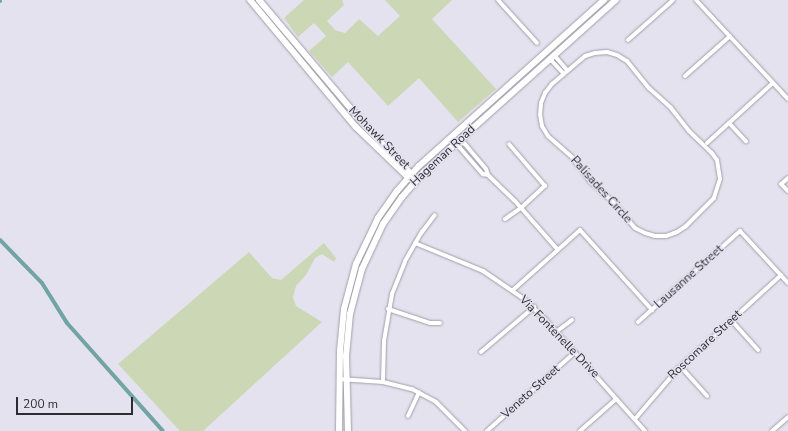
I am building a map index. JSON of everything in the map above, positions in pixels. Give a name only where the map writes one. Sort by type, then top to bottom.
[{"type":"main road","name":"Mohawk Street","points":[[250,0],[356,127],[410,175]]},
{"type":"main road","name":"Mohawk Street","points":[[259,0],[369,130],[415,181]]},
{"type":"main road","name":"Hageman Road","points":[[339,431],[342,323],[347,295],[356,264],[378,218],[410,175],[604,0]]},
{"type":"main road","name":"Hageman Road","points":[[348,431],[348,380],[346,356],[348,329],[357,284],[369,251],[384,224],[415,181],[616,0]]},
{"type":"main road","points":[[552,57],[554,51],[574,32],[576,25]]},
{"type":"main road","points":[[458,142],[458,137],[478,119],[485,108]]},
{"type":"street","points":[[498,0],[537,42]]},
{"type":"street","points":[[628,40],[673,0]]},
{"type":"street","points":[[696,0],[788,100]]},
{"type":"street","points":[[685,76],[730,36]]},
{"type":"street","name":"Palisades Circle","points":[[595,52],[607,52],[617,55],[627,61],[649,88],[711,152],[720,169],[719,189],[708,206],[686,226],[677,232],[666,236],[650,235],[635,228],[613,202],[590,182],[572,158],[548,136],[542,126],[540,115],[541,103],[545,93],[567,70],[584,56],[595,52]]},
{"type":"street","points":[[552,57],[562,64],[567,70]]},
{"type":"street","points":[[552,57],[558,68],[563,73]]},
{"type":"street","points":[[558,68],[562,64]]},
{"type":"street","points":[[707,143],[773,83]]},
{"type":"street","points":[[729,123],[746,141]]},
{"type":"street","points":[[458,142],[465,144],[486,169],[488,175],[521,208],[558,250]]},
{"type":"street","points":[[505,219],[521,208],[546,186],[508,144]]},
{"type":"street","points":[[788,178],[781,184],[788,191]]},
{"type":"street","points":[[383,382],[384,341],[388,309],[400,272],[415,243],[435,215]]},
{"type":"street","points":[[513,290],[580,230],[652,310]]},
{"type":"street","name":"Lausanne Street","points":[[638,322],[740,231],[781,275]]},
{"type":"street","name":"Via Fontenelle Drive","points":[[415,243],[483,271],[513,290],[534,307],[645,431]]},
{"type":"street","points":[[781,275],[788,283]]},
{"type":"street","name":"Roscomare Street","points":[[635,419],[681,367],[781,275]]},
{"type":"street","points":[[481,352],[534,307]]},
{"type":"street","points":[[388,309],[430,323],[440,323]]},
{"type":"street","points":[[556,332],[572,320]]},
{"type":"street","points":[[732,321],[758,350]]},
{"type":"street","name":"Veneto Street","points":[[487,431],[575,352]]},
{"type":"street","points":[[681,367],[707,396]]},
{"type":"street","points":[[340,379],[383,382],[402,386],[419,392],[444,409],[465,431]]},
{"type":"street","points":[[408,416],[419,392]]},
{"type":"street","points":[[580,431],[616,399]]},
{"type":"street","points":[[772,431],[788,417]]},
{"type":"green space","points":[[304,0],[342,0],[344,5],[327,21],[335,30],[345,33],[359,19],[378,36],[400,16],[385,0],[452,0],[432,19],[496,89],[458,122],[419,78],[388,106],[348,62],[332,77],[309,51],[326,36],[314,23],[298,37],[284,18]]},
{"type":"green space","points":[[324,243],[336,258],[334,262],[322,254],[315,258],[306,275],[296,286],[293,297],[296,306],[322,322],[203,431],[180,431],[118,364],[249,252],[272,278],[281,280]]},
{"type":"waterway","points":[[0,240],[42,283],[67,323],[163,431]]}]
